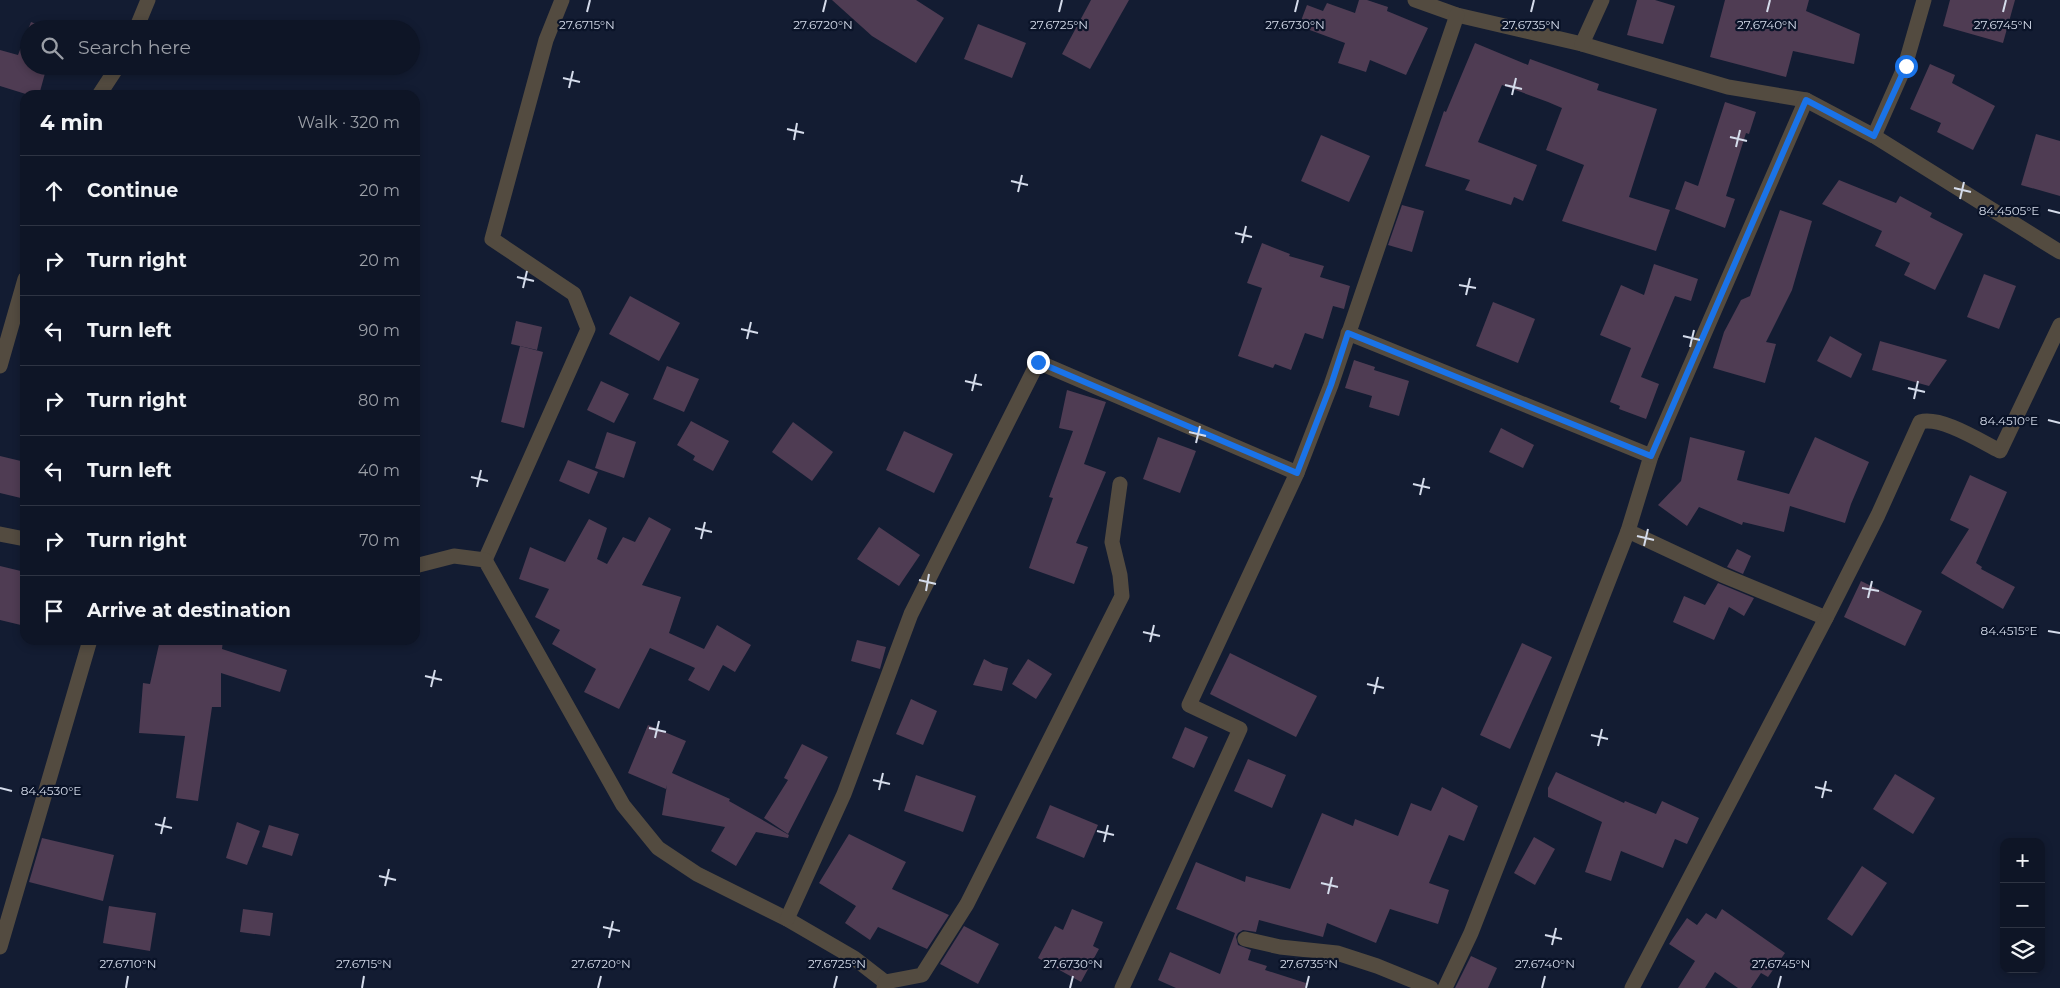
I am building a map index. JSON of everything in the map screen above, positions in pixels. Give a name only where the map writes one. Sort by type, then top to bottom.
[{"type":"street","points":[[140,20],[148,0]]},
{"type":"street","points":[[484,560],[588,329],[574,294],[492,239],[546,40],[562,0]]},
{"type":"street","points":[[1415,0],[1457,15],[1582,44],[1728,87],[1806,100],[1874,136],[2060,252]]},
{"type":"street","points":[[1582,44],[1602,0]]},
{"type":"street","points":[[1874,136],[1906,66],[1924,0]]},
{"type":"street","points":[[1122,988],[1240,729],[1189,705],[1297,473],[1331,385],[1457,15]]},
{"type":"street","points":[[102,90],[112,75]]},
{"type":"street","points":[[1445,988],[1471,933],[1628,531],[1651,456],[1806,100]]},
{"type":"street","points":[[0,366],[20,296]]},
{"type":"street","points":[[1632,988],[1826,618],[1878,515],[1920,422],[1928,420],[1939,422],[2000,451],[2060,326]]},
{"type":"street","points":[[1348,333],[1651,456]]},
{"type":"street","points":[[787,919],[844,794],[911,614],[1038,362],[1297,473]]},
{"type":"street","points":[[484,560],[623,805],[658,848],[697,874],[787,919],[854,958],[884,985],[922,975],[939,951],[967,904],[1122,596],[1120,575],[1112,542],[1120,484]]},
{"type":"street","points":[[1628,531],[1722,575],[1826,618]]},
{"type":"street","points":[[0,534],[20,538]]},
{"type":"street","points":[[420,565],[454,556],[484,560]]},
{"type":"street","points":[[0,947],[89,645]]},
{"type":"street","points":[[1245,939],[1280,947],[1337,953],[1377,966],[1431,988]]},
{"type":"building","points":[[832,0],[916,0],[944,18],[916,63],[872,36]]},
{"type":"building","points":[[1091,0],[1129,0],[1090,69],[1062,54]]},
{"type":"building","points":[[1359,0],[1367,0],[1388,7],[1387,11],[1428,28],[1406,75],[1370,60],[1366,72],[1338,63],[1345,43],[1299,26],[1307,5],[1323,11],[1327,3],[1355,13]]},
{"type":"building","points":[[1637,0],[1655,0],[1675,6],[1663,44],[1627,35]]},
{"type":"building","points":[[1725,0],[1809,0],[1806,11],[1860,34],[1854,64],[1793,51],[1786,77],[1710,57]]},
{"type":"building","points":[[1950,0],[2015,0],[2003,43],[1943,26]]},
{"type":"building","points":[[978,24],[1026,43],[1012,78],[964,59]]},
{"type":"building","points":[[1475,43],[1528,65],[1530,59],[1599,84],[1597,90],[1657,109],[1629,197],[1670,210],[1656,251],[1562,221],[1584,165],[1546,150],[1562,108],[1502,85],[1478,142],[1537,165],[1523,201],[1514,197],[1511,205],[1465,190],[1470,180],[1425,166],[1444,111],[1446,112]]},
{"type":"building","points":[[0,50],[18,55],[20,50],[20,75],[45,75],[40,90],[20,90],[20,92],[0,86]]},
{"type":"building","points":[[1930,64],[1955,75],[1952,83],[1995,106],[1973,150],[1937,132],[1941,123],[1910,109]]},
{"type":"building","points":[[1725,102],[1756,112],[1749,134],[1746,133],[1726,196],[1735,199],[1725,228],[1675,209],[1685,181],[1698,186]]},
{"type":"building","points":[[2036,134],[2060,141],[2060,196],[2021,185]]},
{"type":"building","points":[[1321,135],[1370,156],[1349,202],[1301,181]]},
{"type":"building","points":[[1839,180],[1896,203],[1900,196],[1932,213],[1930,217],[1963,234],[1935,290],[1904,275],[1910,263],[1875,246],[1882,231],[1822,204]]},
{"type":"building","points":[[1402,205],[1424,211],[1412,252],[1388,245]]},
{"type":"building","points":[[1780,210],[1812,221],[1792,290],[1766,342],[1776,344],[1765,383],[1713,368],[1724,332],[1741,300],[1750,296]]},
{"type":"building","points":[[1262,243],[1290,254],[1289,256],[1324,266],[1320,277],[1350,286],[1344,309],[1333,306],[1323,339],[1305,333],[1291,370],[1275,364],[1273,368],[1238,356],[1262,288],[1247,283]]},
{"type":"building","points":[[1654,264],[1698,279],[1691,301],[1675,296],[1641,377],[1659,384],[1646,419],[1619,409],[1620,406],[1610,402],[1631,348],[1600,335],[1621,285],[1644,295]]},
{"type":"building","points":[[1984,274],[2016,286],[1999,329],[1967,317]]},
{"type":"building","points":[[630,296],[680,323],[659,361],[609,334]]},
{"type":"building","points":[[1493,302],[1535,319],[1518,363],[1476,346]]},
{"type":"building","points":[[516,321],[542,327],[537,350],[511,344]]},
{"type":"building","points":[[1830,336],[1862,354],[1851,378],[1817,361]]},
{"type":"building","points":[[1880,341],[1947,360],[1929,386],[1872,370]]},
{"type":"building","points":[[520,346],[543,352],[524,428],[501,422]]},
{"type":"building","points":[[1354,360],[1375,367],[1374,370],[1409,381],[1399,416],[1369,407],[1372,396],[1345,388]]},
{"type":"building","points":[[667,366],[699,379],[684,412],[653,399]]},
{"type":"building","points":[[601,381],[629,394],[614,423],[587,410]]},
{"type":"building","points":[[1067,390],[1106,402],[1084,464],[1106,472],[1076,543],[1088,547],[1074,584],[1029,568],[1053,498],[1049,497],[1073,431],[1059,428]]},
{"type":"building","points":[[691,421],[729,441],[713,471],[693,460],[695,456],[677,445]]},
{"type":"building","points":[[793,422],[833,452],[812,481],[772,452]]},
{"type":"building","points":[[1501,428],[1534,445],[1523,468],[1489,452]]},
{"type":"building","points":[[904,431],[953,454],[934,493],[886,470]]},
{"type":"building","points":[[607,432],[636,442],[624,478],[595,468]]},
{"type":"building","points":[[1158,437],[1196,451],[1180,493],[1143,479]]},
{"type":"building","points":[[1690,437],[1745,451],[1737,480],[1789,494],[1815,437],[1869,462],[1845,523],[1790,506],[1784,532],[1743,522],[1742,525],[1699,507],[1687,526],[1658,505],[1681,481]]},
{"type":"building","points":[[0,456],[20,461],[20,498],[0,493]]},
{"type":"building","points":[[568,460],[598,472],[589,494],[559,481]]},
{"type":"building","points":[[1970,475],[2007,492],[1976,563],[1982,567],[1981,569],[2015,587],[2003,609],[1941,573],[1969,529],[1950,520]]},
{"type":"building","points":[[649,517],[671,529],[642,585],[681,597],[669,633],[704,649],[717,625],[751,645],[735,672],[723,665],[709,691],[688,680],[695,668],[650,648],[619,709],[584,692],[596,669],[552,644],[560,630],[535,617],[549,589],[519,579],[530,547],[565,562],[589,519],[607,528],[597,559],[607,564],[623,537],[635,542]]},
{"type":"building","points":[[879,527],[920,555],[899,586],[857,559]]},
{"type":"building","points":[[1737,549],[1751,556],[1743,574],[1727,567]]},
{"type":"building","points":[[0,566],[20,571],[20,625],[0,620]]},
{"type":"building","points":[[1861,581],[1922,611],[1905,646],[1844,617]]},
{"type":"building","points":[[1718,583],[1754,598],[1744,616],[1729,607],[1714,640],[1673,622],[1684,596],[1705,605]]},
{"type":"building","points":[[857,640],[886,647],[880,669],[851,661]]},
{"type":"building","points":[[1522,643],[1552,657],[1510,749],[1480,735]]},
{"type":"building","points":[[159,645],[222,645],[222,649],[287,670],[280,692],[221,673],[221,707],[212,707],[198,801],[176,798],[185,736],[139,733],[143,683],[150,684]]},
{"type":"building","points":[[1230,653],[1317,696],[1296,737],[1210,694]]},
{"type":"building","points":[[984,659],[993,664],[1008,668],[1002,691],[973,685]]},
{"type":"building","points":[[1028,659],[1052,674],[1036,699],[1012,684]]},
{"type":"building","points":[[911,699],[937,711],[923,745],[896,734]]},
{"type":"building","points":[[648,725],[686,741],[672,773],[730,799],[729,801],[789,835],[788,838],[756,832],[736,866],[711,851],[725,827],[662,815],[667,785],[666,789],[628,773]]},
{"type":"building","points":[[1185,727],[1208,737],[1194,768],[1172,758]]},
{"type":"building","points":[[802,744],[828,757],[788,834],[764,818],[788,780],[784,778]]},
{"type":"building","points":[[1248,759],[1286,775],[1272,808],[1234,791]]},
{"type":"building","points":[[1556,772],[1624,803],[1625,801],[1656,814],[1662,801],[1699,818],[1687,844],[1675,839],[1663,868],[1621,851],[1611,881],[1585,872],[1602,822],[1548,797],[1548,788]]},
{"type":"building","points":[[1895,774],[1935,798],[1913,834],[1873,809]]},
{"type":"building","points":[[916,775],[976,796],[963,832],[904,811]]},
{"type":"building","points":[[1442,787],[1478,806],[1464,841],[1449,835],[1429,883],[1449,890],[1438,924],[1390,909],[1376,943],[1327,923],[1323,937],[1259,920],[1256,932],[1243,930],[1236,937],[1238,945],[1251,950],[1248,960],[1267,966],[1265,970],[1306,983],[1305,988],[1176,988],[1158,980],[1170,952],[1220,974],[1235,933],[1176,909],[1196,862],[1245,882],[1246,876],[1290,889],[1322,813],[1353,826],[1355,819],[1398,836],[1411,803],[1431,811]]},
{"type":"building","points":[[1050,805],[1098,825],[1084,858],[1036,838]]},
{"type":"building","points":[[237,822],[260,831],[247,865],[226,858]]},
{"type":"building","points":[[269,825],[299,834],[292,856],[262,847]]},
{"type":"building","points":[[849,834],[906,862],[892,889],[949,915],[927,949],[878,927],[870,940],[845,923],[856,906],[819,883]]},
{"type":"building","points":[[1534,837],[1555,849],[1535,885],[1514,873]]},
{"type":"building","points":[[42,838],[114,855],[103,901],[29,882]]},
{"type":"building","points":[[1862,866],[1887,883],[1852,936],[1827,919]]},
{"type":"building","points":[[109,906],[156,913],[150,951],[103,943]]},
{"type":"building","points":[[243,909],[273,913],[270,936],[240,932]]},
{"type":"building","points":[[1072,909],[1103,922],[1093,946],[1099,949],[1081,982],[1038,958],[1055,926],[1063,930]]},
{"type":"building","points":[[1722,909],[1785,953],[1768,977],[1761,973],[1751,988],[1738,988],[1715,972],[1705,988],[1678,988],[1695,961],[1669,944],[1687,918],[1697,925],[1706,913],[1716,919]]},
{"type":"building","points":[[964,926],[999,944],[978,984],[940,964]]},
{"type":"building","points":[[1471,956],[1497,968],[1488,988],[1455,988]]},
{"type":"route","points":[[1038,362],[1297,473],[1331,385],[1348,333],[1651,456],[1806,100],[1874,136],[1906,66]]}]
